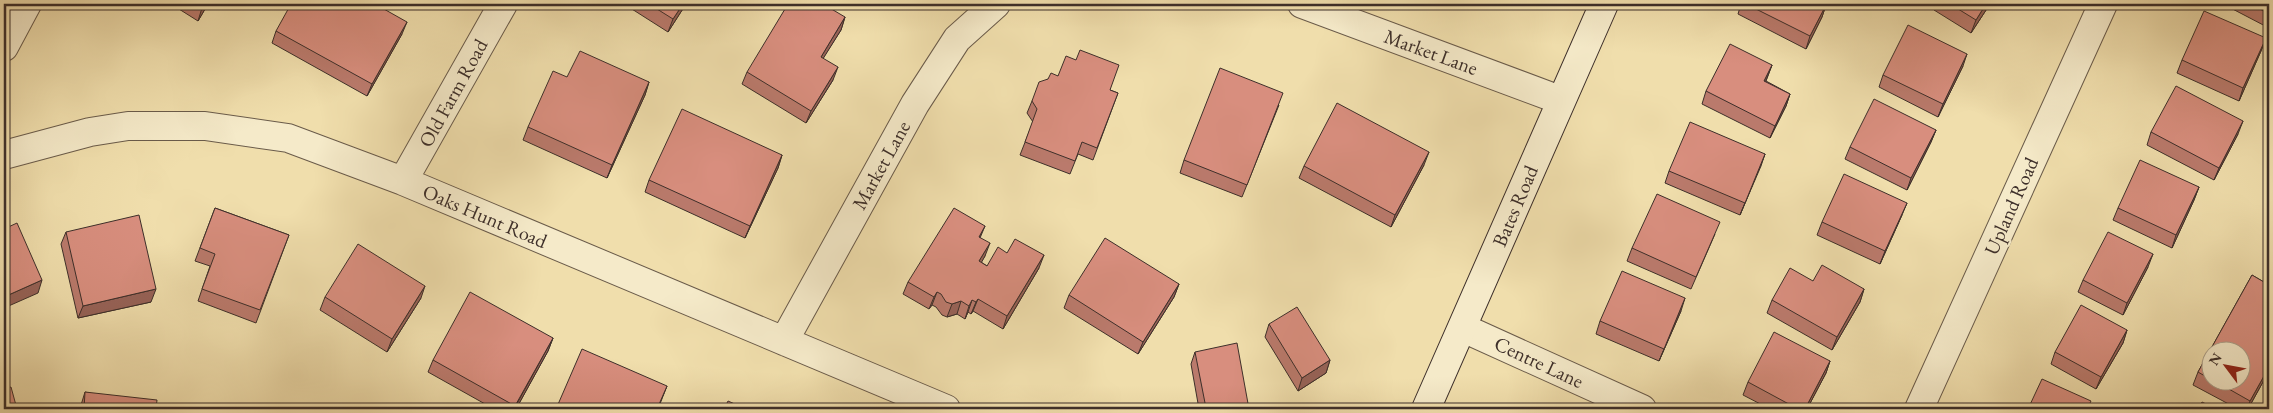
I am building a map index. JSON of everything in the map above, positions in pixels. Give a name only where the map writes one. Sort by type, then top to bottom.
[{"type":"street","points":[[4,48],[27,4]]},
{"type":"street","name":"Old Farm Road","points":[[403,181],[503,4]]},
{"type":"street","name":"Market Lane","points":[[784,341],[915,104],[957,40],[996,4]]},
{"type":"street","name":"Market Lane","points":[[1302,4],[1560,100]]},
{"type":"street","name":"Bates Road","points":[[1426,409],[1463,328],[1560,100],[1604,4]]},
{"type":"street","name":"Upland Road","points":[[1919,409],[2103,4]]},
{"type":"street","name":"Oaks Hunt Road","points":[[4,155],[90,132],[128,126],[205,126],[288,138],[403,181],[946,409]]},
{"type":"street","name":"Centre Lane","points":[[1463,328],[1642,409]]},
{"type":"building","points":[[195,4],[205,4],[202,8]]},
{"type":"building","points":[[291,4],[375,4],[407,22],[372,84],[276,31]]},
{"type":"building","points":[[649,4],[683,4],[673,19]]},
{"type":"building","points":[[788,4],[823,4],[845,17],[821,57],[838,67],[811,111],[747,72]]},
{"type":"building","points":[[1746,4],[1825,4],[1826,5],[1810,36]]},
{"type":"building","points":[[1950,4],[1986,4],[1976,20]]},
{"type":"building","points":[[2251,4],[2269,4],[2269,14]]},
{"type":"building","points":[[2204,11],[2266,38],[2243,88],[2182,60]]},
{"type":"building","points":[[1908,25],[1967,54],[1943,104],[1883,75]]},
{"type":"building","points":[[1730,44],[1772,65],[1764,81],[1790,94],[1775,126],[1706,91]]},
{"type":"building","points":[[1080,50],[1119,65],[1110,90],[1118,93],[1097,148],[1082,142],[1075,161],[1025,142],[1037,109],[1032,101],[1039,82],[1048,79],[1051,73],[1058,76],[1066,56],[1076,60]]},
{"type":"building","points":[[580,51],[649,82],[612,165],[528,127],[553,71],[567,77]]},
{"type":"building","points":[[1220,68],[1283,93],[1247,185],[1184,160]]},
{"type":"building","points":[[2176,86],[2243,121],[2219,168],[2151,132]]},
{"type":"building","points":[[1874,99],[1936,130],[1911,178],[1850,147]]},
{"type":"building","points":[[1337,103],[1429,152],[1395,215],[1304,166]]},
{"type":"building","points":[[682,109],[782,155],[750,226],[649,180]]},
{"type":"building","points":[[1690,122],[1765,154],[1745,203],[1669,171]]},
{"type":"building","points":[[2140,160],[2199,187],[2176,235],[2118,208]]},
{"type":"building","points":[[1844,174],[1907,203],[1885,251],[1822,222]]},
{"type":"building","points":[[1657,194],[1720,222],[1696,277],[1632,248]]},
{"type":"building","points":[[215,208],[289,235],[260,310],[202,289],[215,254],[200,248]]},
{"type":"building","points":[[954,208],[985,226],[979,237],[990,243],[979,261],[987,266],[998,247],[1007,253],[1015,239],[1044,255],[1007,316],[978,299],[976,302],[972,300],[969,306],[961,301],[952,304],[946,302],[941,294],[937,292],[934,297],[908,282]]},
{"type":"building","points":[[139,215],[156,289],[83,306],[66,232]]},
{"type":"building","points":[[17,223],[42,280],[4,297],[4,229]]},
{"type":"building","points":[[2108,232],[2153,254],[2127,303],[2083,280]]},
{"type":"building","points":[[1105,238],[1179,284],[1143,342],[1069,295]]},
{"type":"building","points":[[358,244],[425,286],[392,339],[325,297]]},
{"type":"building","points":[[1822,265],[1864,289],[1837,337],[1772,300],[1790,268],[1813,281]]},
{"type":"building","points":[[1622,271],[1685,298],[1664,349],[1600,321]]},
{"type":"building","points":[[2252,275],[2269,285],[2269,367],[2250,401],[2231,390],[2250,390],[2250,340],[2216,340]]},
{"type":"building","points":[[470,292],[553,338],[515,406],[433,360]]},
{"type":"building","points":[[2081,305],[2127,330],[2101,377],[2055,352]]},
{"type":"building","points":[[1297,307],[1330,360],[1302,378],[1269,324]]},
{"type":"building","points":[[1774,332],[1830,361],[1805,409],[1798,409],[1748,382]]},
{"type":"building","points":[[1237,343],[1249,409],[1199,409],[1206,408],[1195,352]]},
{"type":"building","points":[[582,349],[667,386],[657,409],[556,409]]},
{"type":"building","points":[[2042,379],[2091,401],[2087,409],[2028,409]]},
{"type":"building","points":[[11,387],[17,409],[4,409],[4,389]]},
{"type":"building","points":[[85,392],[157,400],[156,409],[84,409]]},
{"type":"building","points":[[728,401],[746,409],[724,409]]},
{"type":"building","points":[[2202,402],[2216,409],[2198,409]]}]
